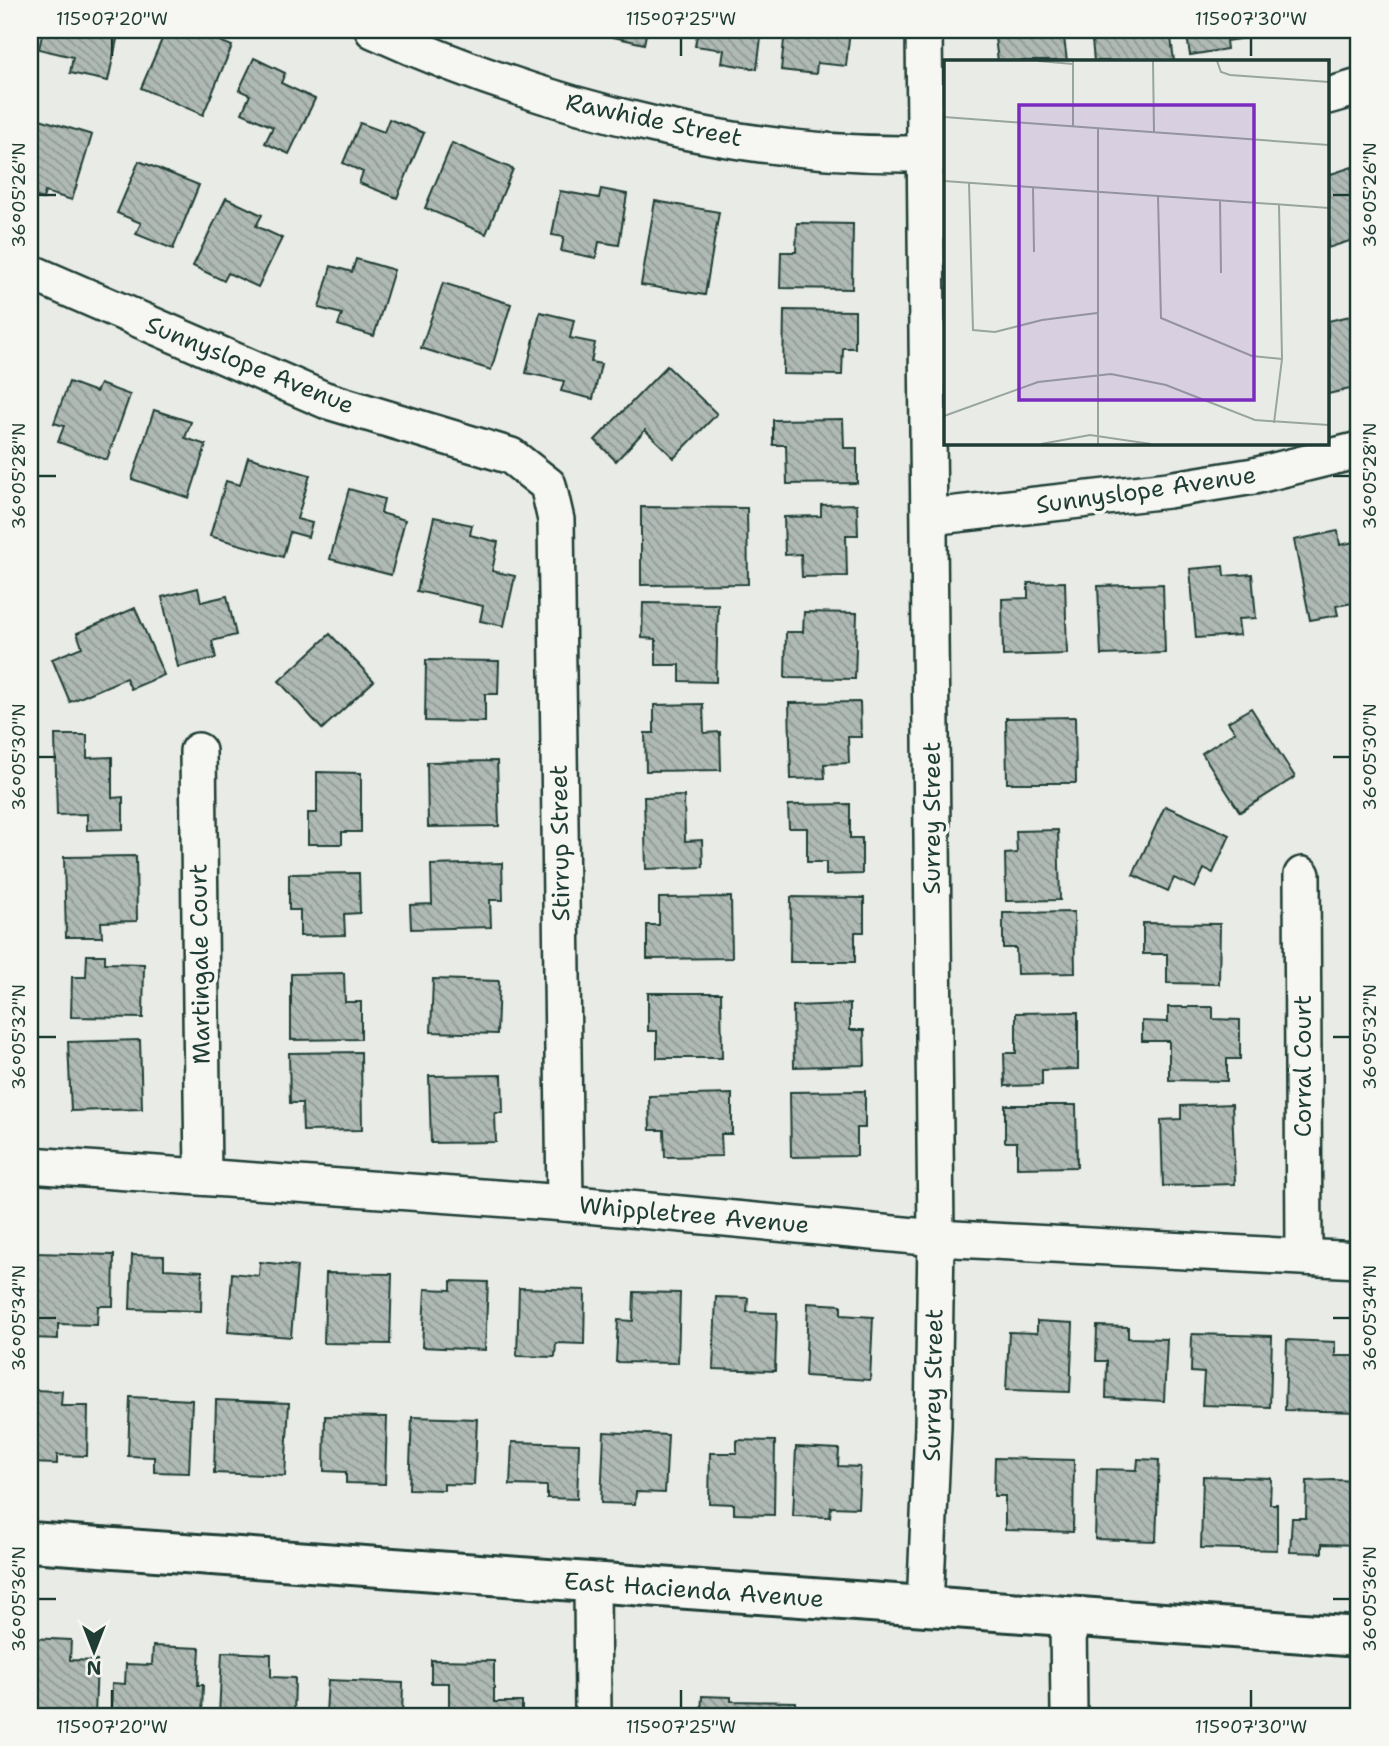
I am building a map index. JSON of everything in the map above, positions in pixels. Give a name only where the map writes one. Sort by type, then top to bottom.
[{"type":"main road","name":"East Hacienda Avenue","points":[[30,1542],[1359,1637]]},
{"type":"street","name":"Rawhide Street","points":[[373,30],[519,88],[617,116],[723,138],[845,153],[936,154]]},
{"type":"street","name":"Surrey Street","points":[[923,30],[936,154],[930,517],[936,1238],[933,1426],[925,1607]]},
{"type":"street","points":[[1330,95],[1359,87]]},
{"type":"street","name":"Sunnyslope Avenue","points":[[30,272],[325,400],[511,456],[548,485]]},
{"type":"street","name":"Sunnyslope Avenue","points":[[930,517],[1168,490],[1254,476],[1359,450]]},
{"type":"street","name":"Stirrup Street","points":[[548,485],[556,520],[565,1203]]},
{"type":"street","name":"Martingale Court","points":[[198,751],[203,1177]]},
{"type":"street","name":"Corral Court","points":[[1302,875],[1304,1256]]},
{"type":"street","name":"Whippletree Avenue","points":[[30,1165],[565,1203],[936,1238],[1359,1260]]},
{"type":"street","points":[[592,1582],[593,1716]]},
{"type":"street","points":[[1068,1617],[1069,1716]]},
{"type":"building","points":[[43,30],[119,30],[108,81],[70,73],[73,57],[39,49]]},
{"type":"building","points":[[166,30],[193,30],[232,46],[203,115],[141,88]]},
{"type":"building","points":[[583,30],[647,30],[644,44]]},
{"type":"building","points":[[698,30],[762,30],[757,69],[722,63],[724,50],[695,46]]},
{"type":"building","points":[[785,30],[850,30],[846,66],[817,63],[816,74],[781,70]]},
{"type":"building","points":[[994,30],[1063,30],[1067,60],[998,60]]},
{"type":"building","points":[[1091,30],[1170,30],[1174,60],[1094,60]]},
{"type":"building","points":[[1186,30],[1251,30],[1252,37],[1226,41],[1227,49],[1190,55]]},
{"type":"building","points":[[254,58],[285,73],[281,83],[315,99],[289,154],[265,143],[273,127],[242,113],[250,95],[239,90]]},
{"type":"building","points":[[30,116],[92,135],[72,200],[45,192],[43,199],[30,195]]},
{"type":"building","points":[[389,119],[424,133],[397,198],[359,183],[363,172],[343,163],[360,123],[384,132]]},
{"type":"building","points":[[452,143],[513,169],[486,234],[425,208]]},
{"type":"building","points":[[139,161],[199,185],[173,249],[136,234],[141,223],[117,213]]},
{"type":"building","points":[[1352,167],[1359,190],[1359,238],[1330,247],[1330,174]]},
{"type":"building","points":[[601,189],[627,194],[619,245],[599,242],[596,258],[561,251],[564,237],[552,235],[560,191],[599,198]]},
{"type":"building","points":[[226,198],[262,215],[256,226],[282,238],[258,287],[228,273],[224,281],[193,266]]},
{"type":"building","points":[[655,201],[719,212],[705,295],[641,285]]},
{"type":"building","points":[[797,223],[853,224],[852,289],[780,288],[781,252],[796,252]]},
{"type":"building","points":[[356,259],[394,270],[374,336],[338,325],[342,314],[319,308],[331,266],[352,272]]},
{"type":"building","points":[[443,283],[511,304],[491,370],[421,348]]},
{"type":"building","points":[[784,310],[855,311],[855,348],[843,348],[842,375],[783,374]]},
{"type":"building","points":[[540,312],[574,320],[570,338],[595,343],[591,362],[601,364],[593,399],[561,391],[564,381],[526,373]]},
{"type":"building","points":[[1350,316],[1359,353],[1359,387],[1330,394],[1330,321]]},
{"type":"building","points":[[667,366],[717,414],[674,458],[645,430],[616,461],[595,440]]},
{"type":"building","points":[[69,382],[96,392],[100,384],[130,395],[107,460],[58,442],[64,426],[54,423]]},
{"type":"building","points":[[154,410],[191,422],[185,438],[206,445],[189,498],[132,479]]},
{"type":"building","points":[[843,419],[844,448],[857,448],[857,483],[787,484],[786,445],[773,445],[773,420]]},
{"type":"building","points":[[248,457],[310,475],[297,519],[312,523],[308,537],[290,532],[283,557],[210,536],[226,481],[240,485]]},
{"type":"building","points":[[349,489],[384,499],[381,513],[405,520],[391,575],[330,559]]},
{"type":"building","points":[[857,504],[858,535],[846,535],[847,576],[802,577],[801,554],[785,555],[784,517],[821,516],[821,505]]},
{"type":"building","points":[[641,507],[747,508],[748,584],[641,585]]},
{"type":"building","points":[[434,517],[472,525],[470,535],[498,542],[492,571],[515,576],[504,626],[480,621],[483,606],[417,591]]},
{"type":"building","points":[[1338,531],[1340,545],[1359,541],[1359,602],[1336,606],[1338,615],[1310,620],[1294,540]]},
{"type":"building","points":[[1223,566],[1224,576],[1252,574],[1256,618],[1238,619],[1240,635],[1196,638],[1190,569]]},
{"type":"building","points":[[1065,582],[1067,654],[1003,656],[1002,599],[1028,598],[1028,583]]},
{"type":"building","points":[[1163,584],[1165,653],[1101,655],[1098,586]]},
{"type":"building","points":[[198,588],[201,602],[227,596],[236,635],[212,641],[216,658],[178,667],[162,597]]},
{"type":"building","points":[[643,603],[718,604],[716,682],[680,681],[680,665],[656,665],[656,639],[642,638]]},
{"type":"building","points":[[135,608],[164,675],[131,689],[126,678],[70,702],[52,659],[82,647],[77,633]]},
{"type":"building","points":[[804,612],[857,613],[855,679],[785,678],[786,632],[803,632]]},
{"type":"building","points":[[330,634],[374,681],[322,729],[279,681]]},
{"type":"building","points":[[426,660],[499,661],[498,694],[485,694],[485,722],[425,721]]},
{"type":"building","points":[[860,702],[861,737],[848,737],[849,763],[824,764],[825,778],[791,779],[789,703]]},
{"type":"building","points":[[703,704],[704,733],[720,732],[721,770],[646,771],[645,733],[654,733],[654,705]]},
{"type":"building","points":[[1251,708],[1295,777],[1240,812],[1202,753],[1235,732],[1228,722]]},
{"type":"building","points":[[1075,717],[1076,783],[1007,783],[1006,718]]},
{"type":"building","points":[[55,735],[87,735],[87,758],[112,757],[112,798],[123,797],[123,829],[87,830],[87,814],[57,815]]},
{"type":"building","points":[[1359,760],[1359,783],[1348,774]]},
{"type":"building","points":[[497,761],[499,826],[428,827],[427,762]]},
{"type":"building","points":[[317,772],[361,773],[361,832],[342,832],[342,844],[308,844],[308,813],[317,813]]},
{"type":"building","points":[[684,796],[685,841],[702,840],[703,867],[646,869],[644,797]]},
{"type":"building","points":[[850,804],[850,838],[862,838],[862,874],[826,875],[826,862],[807,862],[807,828],[789,828],[788,805]]},
{"type":"building","points":[[1165,806],[1230,835],[1213,873],[1204,869],[1195,888],[1174,878],[1168,891],[1133,875]]},
{"type":"building","points":[[1058,830],[1060,900],[1006,901],[1005,854],[1017,853],[1016,831]]},
{"type":"building","points":[[136,856],[137,921],[101,922],[102,937],[66,937],[64,857]]},
{"type":"building","points":[[502,863],[503,900],[490,900],[491,927],[411,929],[410,905],[432,904],[431,865]]},
{"type":"building","points":[[359,873],[360,913],[344,914],[345,935],[300,936],[300,910],[289,910],[289,874]]},
{"type":"building","points":[[731,897],[732,958],[647,959],[647,925],[659,925],[659,898]]},
{"type":"building","points":[[791,897],[864,898],[864,932],[855,932],[855,962],[790,962]]},
{"type":"building","points":[[1074,912],[1075,973],[1017,974],[1016,948],[1003,948],[1003,913]]},
{"type":"building","points":[[1143,923],[1220,924],[1219,984],[1167,983],[1167,954],[1143,954]]},
{"type":"building","points":[[87,955],[105,955],[105,963],[144,964],[143,1018],[71,1017],[72,977],[86,977]]},
{"type":"building","points":[[344,973],[345,1002],[361,1002],[361,1039],[291,1040],[291,974]]},
{"type":"building","points":[[433,979],[499,981],[497,1034],[431,1032]]},
{"type":"building","points":[[648,993],[721,993],[722,1058],[657,1058],[657,1031],[648,1031]]},
{"type":"building","points":[[850,1004],[850,1030],[864,1030],[865,1065],[794,1067],[793,1006]]},
{"type":"building","points":[[1168,1007],[1213,1007],[1213,1019],[1240,1020],[1240,1059],[1227,1059],[1227,1081],[1169,1080],[1169,1041],[1142,1041],[1142,1021],[1168,1022]]},
{"type":"building","points":[[1078,1012],[1078,1069],[1042,1070],[1042,1085],[1005,1086],[1004,1053],[1016,1053],[1016,1013]]},
{"type":"building","points":[[140,1040],[142,1109],[71,1111],[68,1042]]},
{"type":"building","points":[[361,1052],[362,1130],[303,1131],[302,1103],[290,1103],[289,1053]]},
{"type":"building","points":[[502,1075],[503,1113],[495,1113],[496,1142],[431,1143],[429,1076]]},
{"type":"building","points":[[865,1091],[865,1128],[857,1128],[857,1156],[791,1157],[790,1092]]},
{"type":"building","points":[[732,1094],[732,1134],[721,1134],[722,1156],[665,1157],[664,1130],[650,1130],[649,1096]]},
{"type":"building","points":[[1232,1104],[1235,1184],[1163,1186],[1161,1120],[1181,1119],[1181,1106]]},
{"type":"building","points":[[1005,1105],[1076,1105],[1077,1167],[1017,1168],[1017,1142],[1005,1142]]},
{"type":"building","points":[[34,1253],[114,1255],[113,1306],[98,1306],[97,1325],[58,1324],[58,1339],[32,1338]]},
{"type":"building","points":[[132,1255],[164,1256],[164,1269],[202,1271],[201,1311],[130,1309]]},
{"type":"building","points":[[260,1262],[297,1266],[291,1337],[228,1332],[232,1273],[259,1276]]},
{"type":"building","points":[[326,1273],[392,1274],[390,1344],[324,1343]]},
{"type":"building","points":[[451,1281],[488,1282],[485,1350],[422,1347],[425,1289],[451,1290]]},
{"type":"building","points":[[519,1288],[585,1290],[584,1344],[556,1343],[555,1357],[517,1356]]},
{"type":"building","points":[[634,1292],[680,1293],[678,1363],[616,1362],[618,1320],[633,1321]]},
{"type":"building","points":[[716,1297],[748,1298],[747,1312],[777,1313],[775,1371],[713,1369]]},
{"type":"building","points":[[808,1303],[841,1305],[841,1315],[873,1317],[870,1380],[805,1376]]},
{"type":"building","points":[[1037,1321],[1073,1323],[1070,1392],[1006,1390],[1009,1332],[1037,1333]]},
{"type":"building","points":[[1097,1326],[1128,1327],[1128,1338],[1167,1339],[1164,1401],[1106,1398],[1107,1361],[1096,1361]]},
{"type":"building","points":[[1192,1334],[1272,1336],[1270,1407],[1202,1405],[1204,1373],[1191,1372]]},
{"type":"building","points":[[1287,1340],[1335,1342],[1335,1356],[1356,1356],[1355,1382],[1359,1382],[1359,1412],[1285,1410]]},
{"type":"building","points":[[30,1390],[62,1391],[61,1406],[88,1406],[87,1456],[57,1455],[57,1464],[30,1463]]},
{"type":"building","points":[[130,1397],[192,1400],[189,1473],[154,1472],[154,1457],[128,1456]]},
{"type":"building","points":[[216,1400],[289,1403],[285,1476],[214,1473]]},
{"type":"building","points":[[325,1416],[387,1417],[385,1484],[346,1483],[346,1472],[324,1471]]},
{"type":"building","points":[[412,1417],[477,1419],[474,1485],[444,1484],[444,1490],[409,1489]]},
{"type":"building","points":[[604,1432],[668,1435],[665,1493],[636,1492],[635,1504],[601,1503]]},
{"type":"building","points":[[737,1440],[775,1441],[774,1515],[734,1514],[734,1504],[709,1503],[710,1453],[737,1453]]},
{"type":"building","points":[[512,1442],[579,1444],[577,1499],[547,1498],[547,1486],[510,1485]]},
{"type":"building","points":[[796,1447],[839,1449],[838,1466],[860,1467],[858,1508],[831,1507],[830,1517],[793,1516]]},
{"type":"building","points":[[995,1458],[1074,1460],[1073,1532],[1005,1530],[1005,1496],[994,1496]]},
{"type":"building","points":[[1138,1459],[1159,1460],[1156,1541],[1095,1539],[1097,1469],[1137,1470]]},
{"type":"building","points":[[1203,1476],[1271,1478],[1270,1504],[1277,1504],[1277,1550],[1201,1548]]},
{"type":"building","points":[[1307,1481],[1359,1481],[1359,1545],[1322,1544],[1322,1553],[1290,1552],[1292,1518],[1306,1518]]},
{"type":"building","points":[[30,1638],[71,1640],[70,1660],[97,1661],[95,1716],[30,1716]]},
{"type":"building","points":[[153,1646],[200,1648],[198,1685],[203,1685],[202,1716],[111,1716],[112,1683],[125,1684],[126,1664],[152,1665]]},
{"type":"building","points":[[222,1652],[271,1654],[271,1677],[295,1678],[294,1716],[219,1716]]},
{"type":"building","points":[[431,1660],[494,1661],[494,1702],[522,1702],[522,1716],[449,1716],[449,1683],[431,1683]]},
{"type":"building","points":[[328,1680],[403,1683],[402,1716],[315,1716],[315,1713],[326,1713]]},
{"type":"building","points":[[702,1696],[731,1697],[731,1701],[796,1702],[796,1716],[701,1716]]}]
